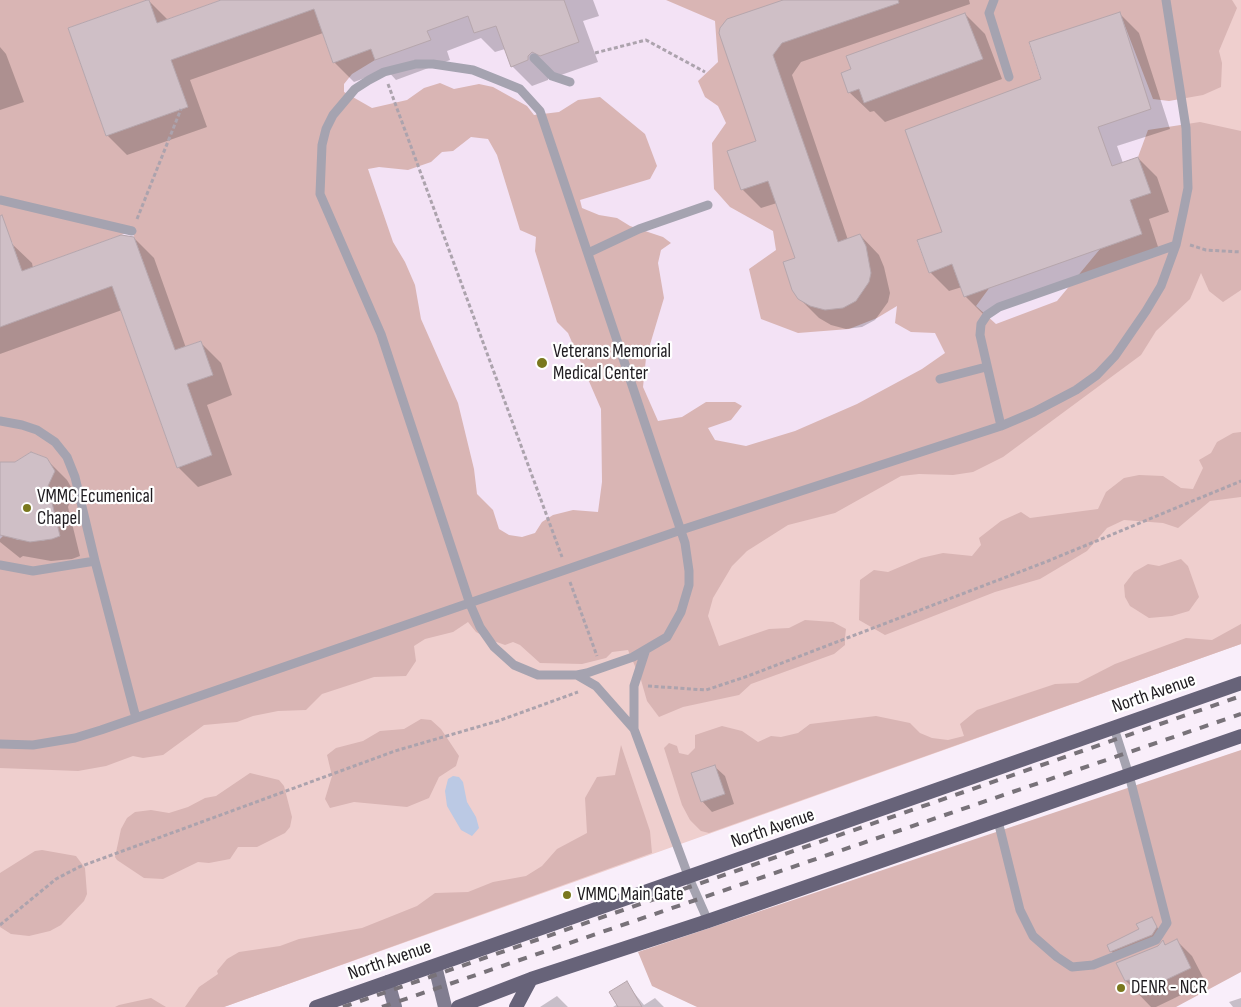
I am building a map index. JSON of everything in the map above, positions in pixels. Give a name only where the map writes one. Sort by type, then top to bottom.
[{"type":"main road","name":"North Avenue","points":[[316,1007],[689,878],[1241,683]]},
{"type":"main road","points":[[458,1007],[531,979],[708,921],[1241,736]]},
{"type":"main road","points":[[435,966],[445,1007]]},
{"type":"main road","points":[[516,1007],[531,979]]},
{"type":"main road","points":[[388,982],[395,1007]]},
{"type":"lane","points":[[994,0],[989,13],[1009,77]]},
{"type":"lane","points":[[0,744],[33,744],[75,738],[136,718],[681,530],[1001,426],[1056,401],[1097,375],[1132,335],[1161,286],[1176,245],[1188,188],[1186,128],[1166,0]]},
{"type":"lane","points":[[534,58],[552,76],[570,82]]},
{"type":"lane","points":[[416,64],[433,64],[473,70],[520,89],[540,111],[588,254],[681,530],[689,571],[686,599],[667,637],[645,652],[578,675],[538,675],[514,665],[486,637],[470,604],[381,334],[320,194],[322,144],[333,114],[355,89],[384,72],[416,64]]},
{"type":"lane","points":[[0,200],[132,231]]},
{"type":"lane","points":[[588,254],[639,229],[708,205]]},
{"type":"lane","points":[[1001,426],[980,335],[981,324],[987,315],[999,307],[1176,245]]},
{"type":"lane","points":[[940,379],[986,367]]},
{"type":"lane","points":[[0,421],[22,424],[37,430],[55,442],[66,457],[75,477],[136,718]]},
{"type":"lane","points":[[0,565],[33,571],[95,562]]},
{"type":"lane","points":[[645,652],[634,686],[634,729],[689,878],[708,921]]},
{"type":"lane","points":[[578,675],[596,686],[634,729]]},
{"type":"lane","points":[[998,821],[1020,910],[1033,936],[1057,957],[1072,967],[1093,965],[1156,940],[1167,923],[1129,775],[1114,728]]},
{"type":"path","points":[[595,53],[646,40],[705,72]]},
{"type":"path","points":[[384,72],[601,668]]},
{"type":"path","points":[[132,231],[181,109]]},
{"type":"path","points":[[1176,245],[1190,245],[1206,250],[1241,252]]},
{"type":"path","points":[[634,686],[706,690],[1048,561],[1241,481]]},
{"type":"path","points":[[0,924],[56,879],[79,867],[395,751],[498,721],[596,686]]},
{"type":"shaded area","name":"Veterans Memorial Medical Center","points":[[0,0],[1164,0],[1183,131],[1119,329],[0,734]]},
{"type":"shaded area","name":"Veterans Memorial Medical Center","points":[[0,0],[147,0],[68,28],[106,136],[188,107],[171,60],[314,9],[333,63],[371,49],[375,60],[352,74],[344,84],[344,92],[372,108],[407,100],[424,88],[440,83],[454,89],[479,84],[493,87],[527,106],[534,115],[559,112],[578,100],[600,97],[645,134],[657,166],[650,179],[580,200],[582,208],[599,215],[617,218],[630,226],[663,237],[671,243],[661,250],[658,263],[664,298],[646,358],[643,387],[658,421],[682,417],[706,402],[735,402],[742,406],[731,420],[708,428],[715,440],[746,446],[795,431],[857,404],[922,369],[945,353],[935,333],[911,332],[895,323],[897,306],[877,318],[849,329],[798,333],[761,319],[749,269],[776,250],[773,231],[730,207],[714,189],[712,143],[726,123],[718,106],[705,97],[698,81],[718,62],[715,21],[666,0],[1232,0],[1237,8],[1219,51],[1222,63],[1221,87],[1203,95],[1169,101],[1153,99],[1120,13],[1029,43],[1060,139],[942,232],[917,241],[929,273],[952,264],[964,297],[990,287],[976,306],[996,324],[1057,301],[1100,249],[1142,234],[1130,200],[1151,193],[1138,157],[1148,130],[1200,122],[1241,131],[1241,290],[1223,302],[1209,291],[1201,273],[1190,299],[1156,331],[1141,355],[1003,457],[973,472],[953,475],[919,474],[901,476],[835,513],[788,525],[747,551],[732,566],[713,598],[708,616],[719,646],[769,629],[789,628],[805,620],[833,622],[846,629],[845,645],[834,654],[751,684],[739,695],[683,707],[659,717],[647,701],[641,680],[628,650],[612,652],[606,658],[582,664],[540,663],[520,645],[513,642],[505,645],[491,640],[476,632],[468,622],[453,632],[425,639],[414,646],[416,661],[406,676],[374,677],[322,694],[306,710],[278,711],[253,716],[237,722],[204,725],[163,755],[143,758],[133,756],[106,766],[78,771],[0,768],[0,539],[4,535],[18,540],[42,541],[60,536],[47,482],[54,471],[47,458],[31,452],[15,462],[0,462],[0,327],[112,286],[177,468],[212,455],[187,384],[213,375],[201,341],[175,350],[132,231],[22,271],[12,242],[0,246]],"holes":[[[471,137],[488,139],[497,155],[520,230],[536,237],[535,251],[557,322],[568,333],[601,409],[602,482],[598,512],[573,510],[553,515],[542,522],[535,533],[522,537],[509,535],[499,529],[493,510],[477,494],[474,469],[458,403],[421,319],[415,285],[405,262],[393,242],[368,169],[379,167],[408,170],[431,162],[442,152],[453,151]]]},
{"type":"shaded area","points":[[149,0],[221,0],[157,23]]},
{"type":"shaded area","points":[[1164,0],[1241,0],[1241,644],[224,1007],[0,1007],[0,734],[1096,355],[1183,131]]},
{"type":"shaded area","points":[[1241,432],[1241,497],[1210,501],[1178,528],[1163,523],[1124,520],[1107,528],[1087,551],[1040,579],[995,592],[885,635],[859,620],[860,580],[874,570],[888,572],[921,558],[943,553],[972,556],[981,545],[979,538],[1001,521],[1021,512],[1030,518],[1098,509],[1106,492],[1124,478],[1139,475],[1163,476],[1181,488],[1193,489],[1203,468],[1199,460],[1211,453],[1217,442],[1233,433]]},
{"type":"shaded area","points":[[1181,559],[1188,566],[1199,597],[1189,611],[1172,616],[1149,618],[1130,606],[1125,597],[1124,585],[1134,572],[1148,564],[1159,566]]},
{"type":"shaded area","points":[[1241,624],[1241,644],[709,833],[701,831],[690,820],[682,805],[664,748],[669,743],[677,746],[679,753],[688,755],[695,748],[695,735],[722,726],[742,731],[758,742],[771,736],[781,737],[798,733],[810,724],[876,716],[910,723],[920,733],[932,738],[948,740],[964,736],[960,724],[977,710],[1055,684],[1078,683],[1115,664],[1186,638],[1212,640]]},
{"type":"shaded area","points":[[421,719],[431,720],[441,729],[459,756],[456,766],[439,777],[429,798],[407,807],[354,802],[330,808],[325,799],[332,776],[327,755],[336,748],[363,741],[380,731],[404,729]]},
{"type":"shaded area","points":[[621,745],[650,831],[652,853],[224,1007],[185,1007],[199,987],[218,974],[217,971],[227,959],[239,952],[280,946],[299,939],[362,928],[417,906],[435,893],[468,892],[493,882],[526,876],[542,866],[557,849],[587,833],[585,798],[597,777],[615,775]]},
{"type":"shaded area","points":[[1241,750],[1241,972],[1176,1007],[697,1007],[652,986],[638,952]]},
{"type":"shaded area","points":[[250,773],[279,780],[284,786],[292,817],[290,827],[285,833],[257,847],[238,847],[230,859],[209,863],[198,862],[163,879],[144,878],[115,857],[121,829],[127,818],[135,812],[151,810],[169,813],[188,807],[205,798],[216,796]]},
{"type":"shaded area","points":[[42,850],[76,856],[85,868],[87,894],[84,901],[61,925],[50,931],[29,936],[11,934],[0,927],[0,873],[35,851]]},
{"type":"shaded area","points":[[151,998],[166,1007],[115,1007],[119,1005]]},
{"type":"water","points":[[453,776],[459,777],[463,782],[467,802],[476,817],[479,828],[472,836],[461,830],[447,806],[445,791],[448,779]]},
{"type":"building","points":[[149,0],[157,23],[221,0],[564,0],[579,42],[540,56],[532,52],[528,56],[528,60],[511,67],[496,26],[474,33],[468,16],[427,31],[431,40],[375,60],[371,49],[333,63],[314,9],[171,60],[188,107],[106,136],[68,28]]},
{"type":"building","points":[[783,0],[898,0],[899,3],[782,43],[773,55],[838,242],[860,234],[866,246],[871,273],[869,282],[856,301],[843,308],[825,310],[810,306],[798,299],[792,290],[783,262],[795,258],[768,181],[741,190],[727,151],[756,141],[719,33],[720,28],[727,19]]},
{"type":"building","points":[[1120,12],[1151,109],[1098,127],[1112,166],[1138,157],[1151,193],[1130,200],[1142,234],[964,297],[952,264],[929,273],[917,240],[942,232],[905,130],[1041,79],[1029,42]]},
{"type":"building","points":[[965,13],[983,59],[864,103],[859,89],[848,93],[841,73],[851,69],[846,56]]},
{"type":"building","points":[[2,215],[22,271],[121,235],[134,237],[175,350],[201,341],[213,375],[187,384],[212,455],[177,468],[112,286],[0,327],[0,216]]},
{"type":"building","name":"VMMC Ecumenical Chapel","points":[[31,452],[47,458],[55,471],[48,486],[60,536],[30,542],[0,535],[0,462],[15,462]]},
{"type":"building","points":[[715,765],[725,794],[701,802],[691,773]]},
{"type":"building","points":[[1152,917],[1157,927],[1152,935],[1110,952],[1107,945],[1139,929],[1136,924]]},
{"type":"building","points":[[1177,939],[1191,968],[1136,994],[1129,980],[1125,981],[1116,963],[1158,946],[1163,940],[1165,945]]},
{"type":"building","points":[[627,981],[642,1007],[618,1007],[609,992]]},
{"type":"railway","points":[[343,1007],[1241,696]]},
{"type":"railway","points":[[382,1007],[1241,714]]},
{"type":"place","name":"Veterans Memorial Medical Center","points":[[542,363]]},
{"type":"place","name":"VMMC Ecumenical Chapel","points":[[27,508]]},
{"type":"place","name":"VMMC Main Gate","points":[[567,895]]},
{"type":"place","name":"DENR - NCR","points":[[1121,988]]}]
